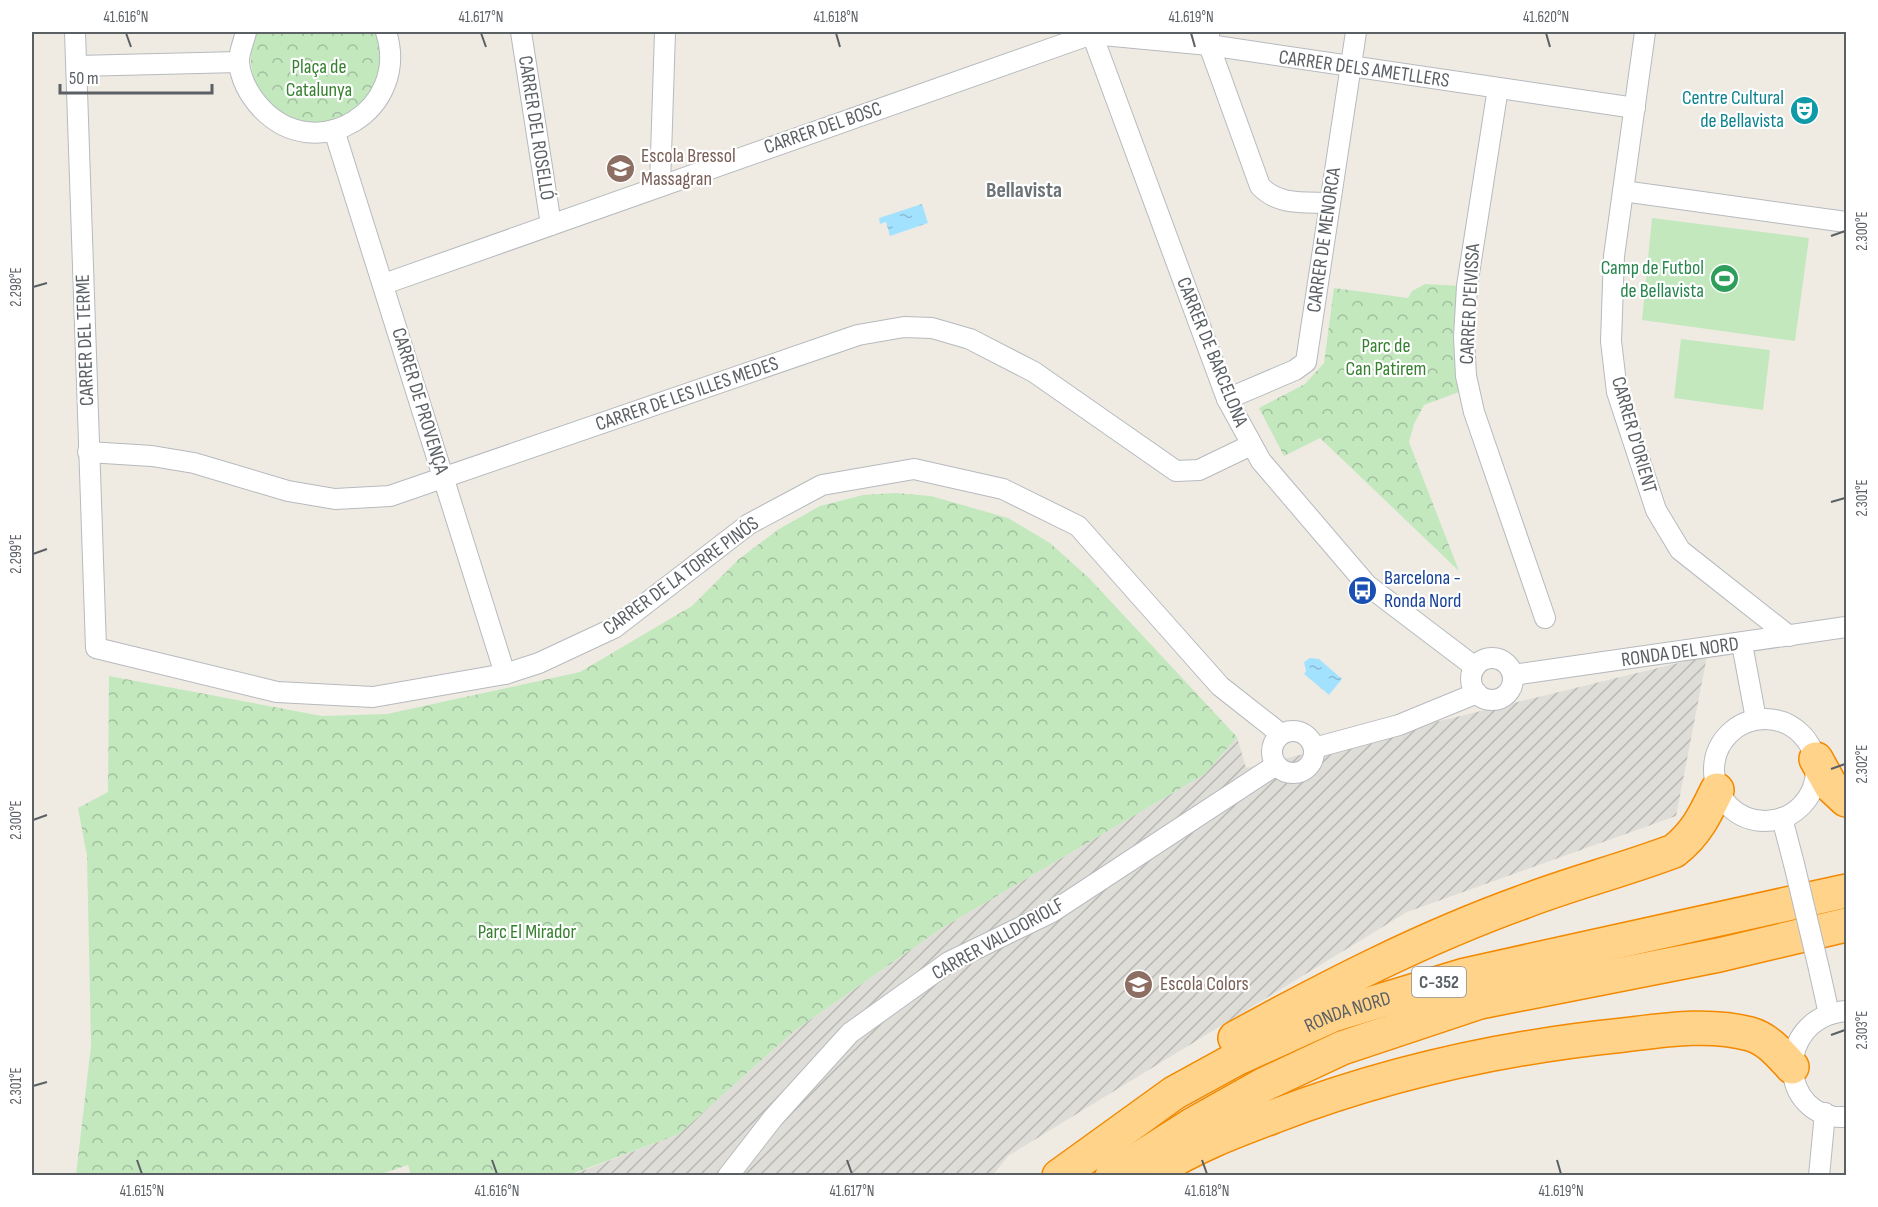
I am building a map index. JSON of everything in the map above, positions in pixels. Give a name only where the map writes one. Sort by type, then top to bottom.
[{"type":"highway","points":[[1816,759],[1831,786],[1846,800]]},
{"type":"highway","points":[[1064,1172],[1077,1147],[1177,1070],[1323,989],[1521,902],[1674,852],[1690,839],[1700,826],[1717,790]]},
{"type":"highway","name":"RONDA NORD","points":[[1064,1172],[1174,1093],[1236,1059],[1333,1015],[1414,988],[1465,975],[1846,891]]},
{"type":"highway","name":"RONDA NORD","points":[[1112,1176],[1192,1125],[1265,1084],[1342,1048],[1480,1002],[1719,955],[1846,925]]},
{"type":"highway","points":[[1149,1176],[1174,1159],[1253,1124],[1331,1095],[1420,1069],[1511,1050],[1591,1038],[1719,1028],[1752,1035],[1773,1047],[1792,1067]]},
{"type":"street","name":"CARRER DEL TERME","points":[[75,32],[96,648]]},
{"type":"street","points":[[246,32],[239,62],[252,98],[269,117],[281,124],[305,132],[334,130],[356,122],[376,104],[384,91],[391,64],[391,48],[386,32]]},
{"type":"street","name":"CARRER DEL ROSELLÓ","points":[[521,32],[551,225]]},
{"type":"street","points":[[660,185],[665,32]]},
{"type":"street","name":"CARRER DE MENORCA","points":[[1227,399],[1295,370],[1306,362],[1356,32]]},
{"type":"street","name":"CARRER D'ORIENT","points":[[1646,32],[1614,256],[1611,341],[1617,392],[1656,510],[1680,550],[1789,636]]},
{"type":"street","name":"CARRER DEL BOSC","points":[[384,284],[1090,33]]},
{"type":"street","name":"CARRER DELS AMETLLERS","points":[[1090,33],[1209,38],[1350,67],[1635,108]]},
{"type":"street","name":"CARRER DE BARCELONA","points":[[1090,33],[1227,399],[1251,445],[1261,461],[1367,585],[1475,667]]},
{"type":"street","points":[[1209,38],[1260,186],[1270,196],[1286,201],[1330,203]]},
{"type":"street","points":[[77,66],[239,62]]},
{"type":"street","name":"CARRER D'EIVISSA","points":[[1498,88],[1467,286],[1464,337],[1466,376],[1474,412],[1545,618]]},
{"type":"street","name":"CARRER DE PROVENÇA","points":[[334,130],[505,674]]},
{"type":"street","points":[[1623,191],[1846,222]]},
{"type":"street","name":"CARRER DE LES ILLES MEDES","points":[[88,452],[152,456],[194,463],[288,491],[335,499],[390,496],[858,335],[904,327],[932,328],[970,339],[1034,372],[1176,471],[1199,470],[1251,445]]},
{"type":"street","name":"CARRER DE LA TORRE PINÓS","points":[[96,648],[277,692],[373,697],[505,674],[540,663],[614,628],[749,524],[822,485],[914,469],[1003,489],[1078,526],[1220,686],[1281,734]]},
{"type":"street","name":"RONDA DEL NORD","points":[[1513,675],[1742,644],[1846,627]]},
{"type":"street","points":[[1742,644],[1756,719]]},
{"type":"street","points":[[1492,658],[1506,663],[1513,675],[1511,689],[1504,697],[1490,700],[1477,693],[1472,680],[1475,667],[1480,662],[1492,658]]},
{"type":"street","points":[[1314,748],[1399,726],[1477,693]]},
{"type":"street","points":[[1756,719],[1783,721],[1798,730],[1810,744],[1816,759],[1816,777],[1810,795],[1794,813],[1782,818],[1758,821],[1741,816],[1727,805],[1717,790],[1713,772],[1715,757],[1722,741],[1734,728],[1756,719]]},
{"type":"street","points":[[1294,731],[1301,732],[1311,741],[1314,748],[1312,762],[1302,772],[1287,773],[1276,765],[1271,752],[1272,746],[1281,734],[1294,731]]},
{"type":"street","name":"CARRER VALLDORIOLF","points":[[728,1176],[773,1118],[849,1033],[949,962],[1052,912],[1276,765]]},
{"type":"street","points":[[1782,818],[1819,969],[1838,1013],[1814,1022],[1800,1035],[1793,1051],[1792,1067],[1796,1085],[1806,1101],[1825,1113],[1846,1117]]},
{"type":"street","points":[[1819,1176],[1825,1113]]},
{"type":"shaded area","points":[[1707,656],[1676,816],[1407,912],[1008,1156],[993,1175],[569,1176],[679,1134],[794,1031],[942,928],[1205,774],[1237,737],[1246,768]]},
{"type":"green space","name":"Plaça de Catalunya","points":[[254,32],[390,32],[395,45],[364,114],[315,127],[284,114],[263,96],[257,85],[251,61]]},
{"type":"green space","name":"Camp de Futbol de Bellavista","points":[[1652,218],[1809,238],[1795,341],[1642,320]]},
{"type":"green space","name":"Parc de Can Patirem","points":[[1425,284],[1462,286],[1459,392],[1424,405],[1414,424],[1409,442],[1459,571],[1320,438],[1284,456],[1259,408],[1305,384],[1324,363],[1334,288],[1408,298],[1412,291]]},
{"type":"green space","points":[[1681,339],[1770,350],[1763,410],[1674,398]]},
{"type":"green space","name":"Parc El Mirador","points":[[895,493],[931,496],[1008,518],[1050,543],[1089,578],[1237,737],[1205,774],[942,928],[794,1031],[679,1134],[569,1175],[411,1175],[408,1165],[375,1176],[76,1175],[91,1046],[87,856],[78,808],[108,792],[109,676],[322,716],[387,714],[580,672],[692,606],[739,559],[779,529],[820,506],[863,495]]},
{"type":"water","points":[[922,204],[928,223],[890,236],[886,222],[880,224],[879,218]]},
{"type":"water","points":[[1310,658],[1319,659],[1342,679],[1329,695],[1304,674],[1306,671],[1304,662]]},
{"type":"place","name":"Centre Cultural de Bellavista","points":[[1805,110]]},
{"type":"place","name":"Escola Bressol Massagran","points":[[620,168]]},
{"type":"place","name":"Camp de Futbol de Bellavista","points":[[1725,279]]},
{"type":"place","name":"Barcelona - Ronda Nord","points":[[1363,590]]},
{"type":"place","name":"Escola Colors","points":[[1139,984]]},
{"type":"district","name":"Bellavista","points":[[1024,190]]}]
